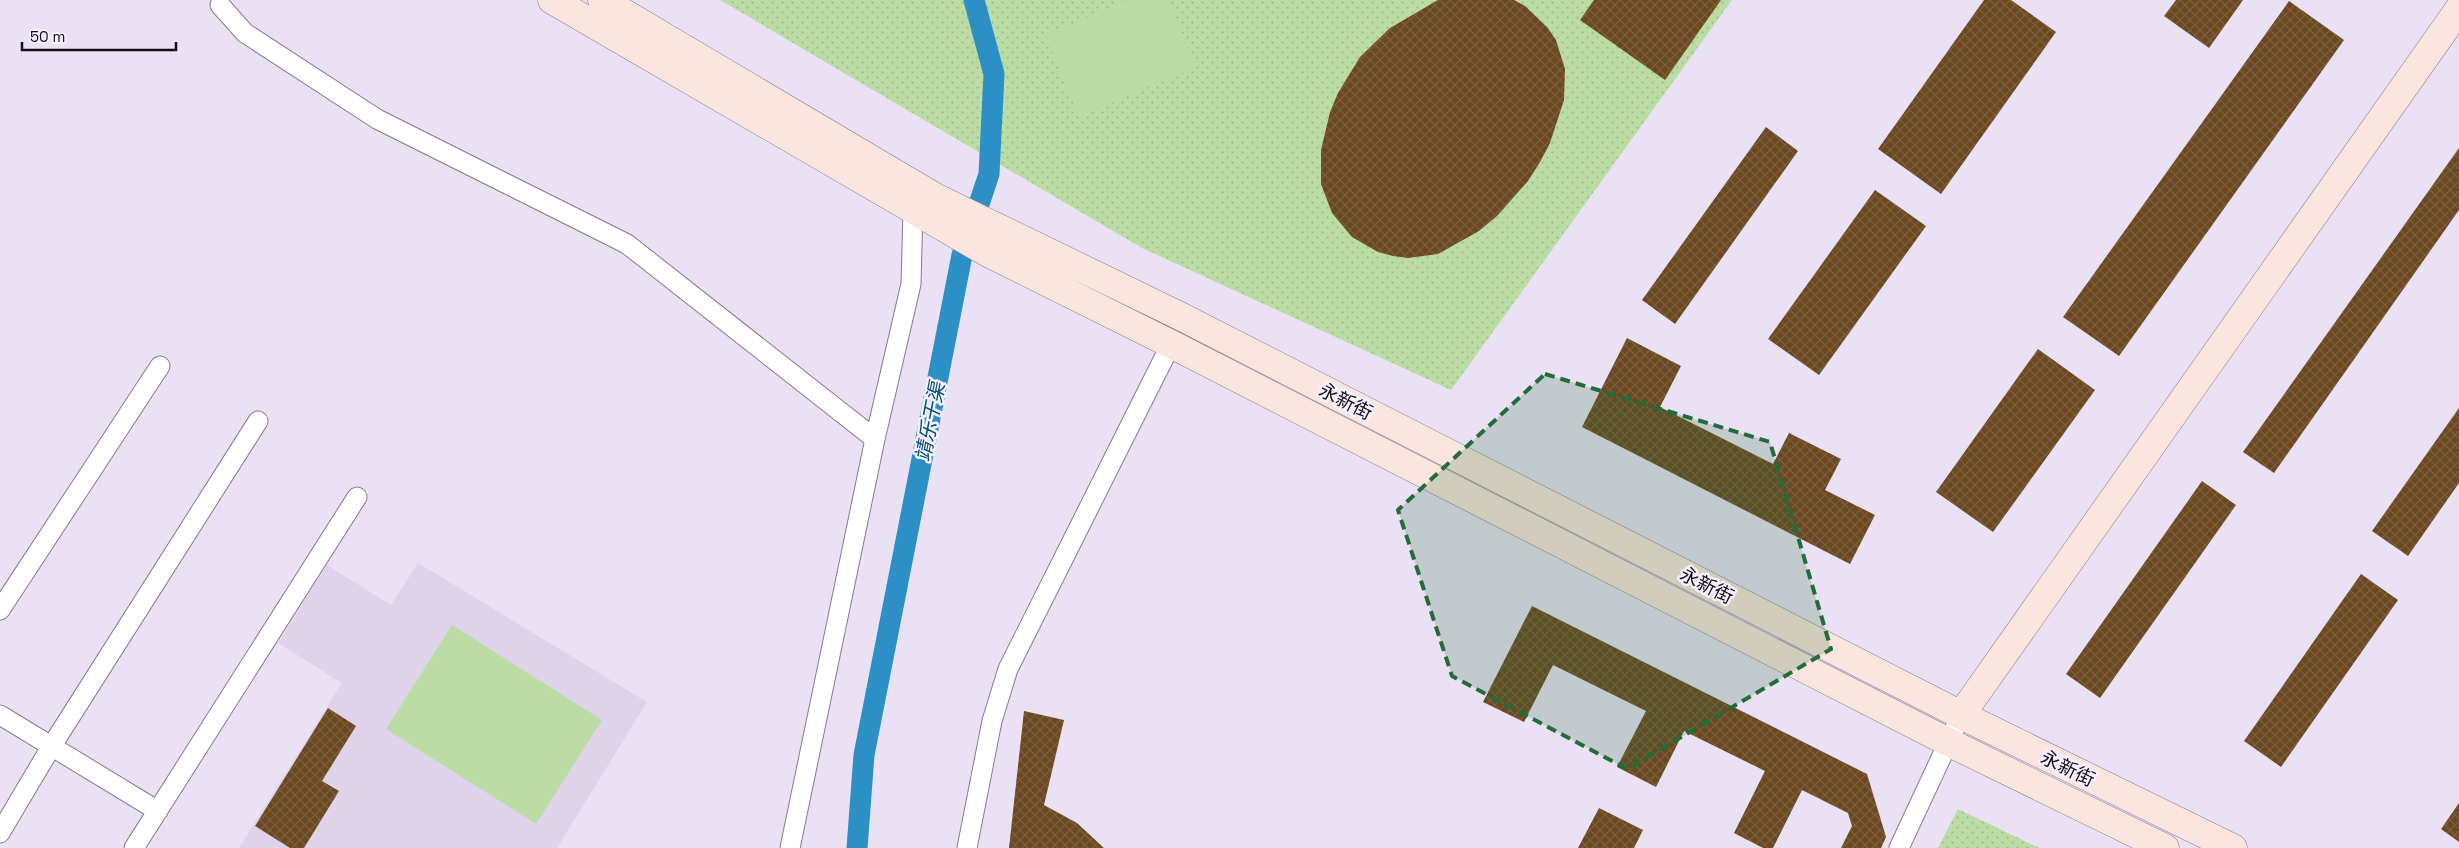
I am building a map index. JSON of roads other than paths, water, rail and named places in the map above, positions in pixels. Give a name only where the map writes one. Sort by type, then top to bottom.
[{"type":"street","points":[[552,0],[925,209]]},
{"type":"street","points":[[602,0],[925,209]]},
{"type":"street","points":[[220,4],[245,33],[378,119],[627,244],[875,439]]},
{"type":"street","points":[[1899,848],[1950,743],[1961,716],[2459,9]]},
{"type":"street","points":[[790,848],[875,439],[911,284],[925,209]]},
{"type":"street","name":"永新街","points":[[925,209],[1004,232],[1182,317],[1961,716],[2233,848]]},
{"type":"street","name":"永新街","points":[[925,209],[988,253],[1171,344],[1950,743],[2165,848]]},
{"type":"street","points":[[967,848],[992,722],[1008,669],[1171,344],[1182,317]]},
{"type":"street","points":[[0,610],[160,366]]},
{"type":"street","points":[[0,833],[51,747],[258,421]]},
{"type":"street","points":[[134,848],[356,497]]},
{"type":"street","points":[[0,715],[158,810]]},
{"type":"waterway","name":"靖乐干渠","points":[[857,848],[864,755],[962,255],[989,174],[994,74],[974,0]]}]
